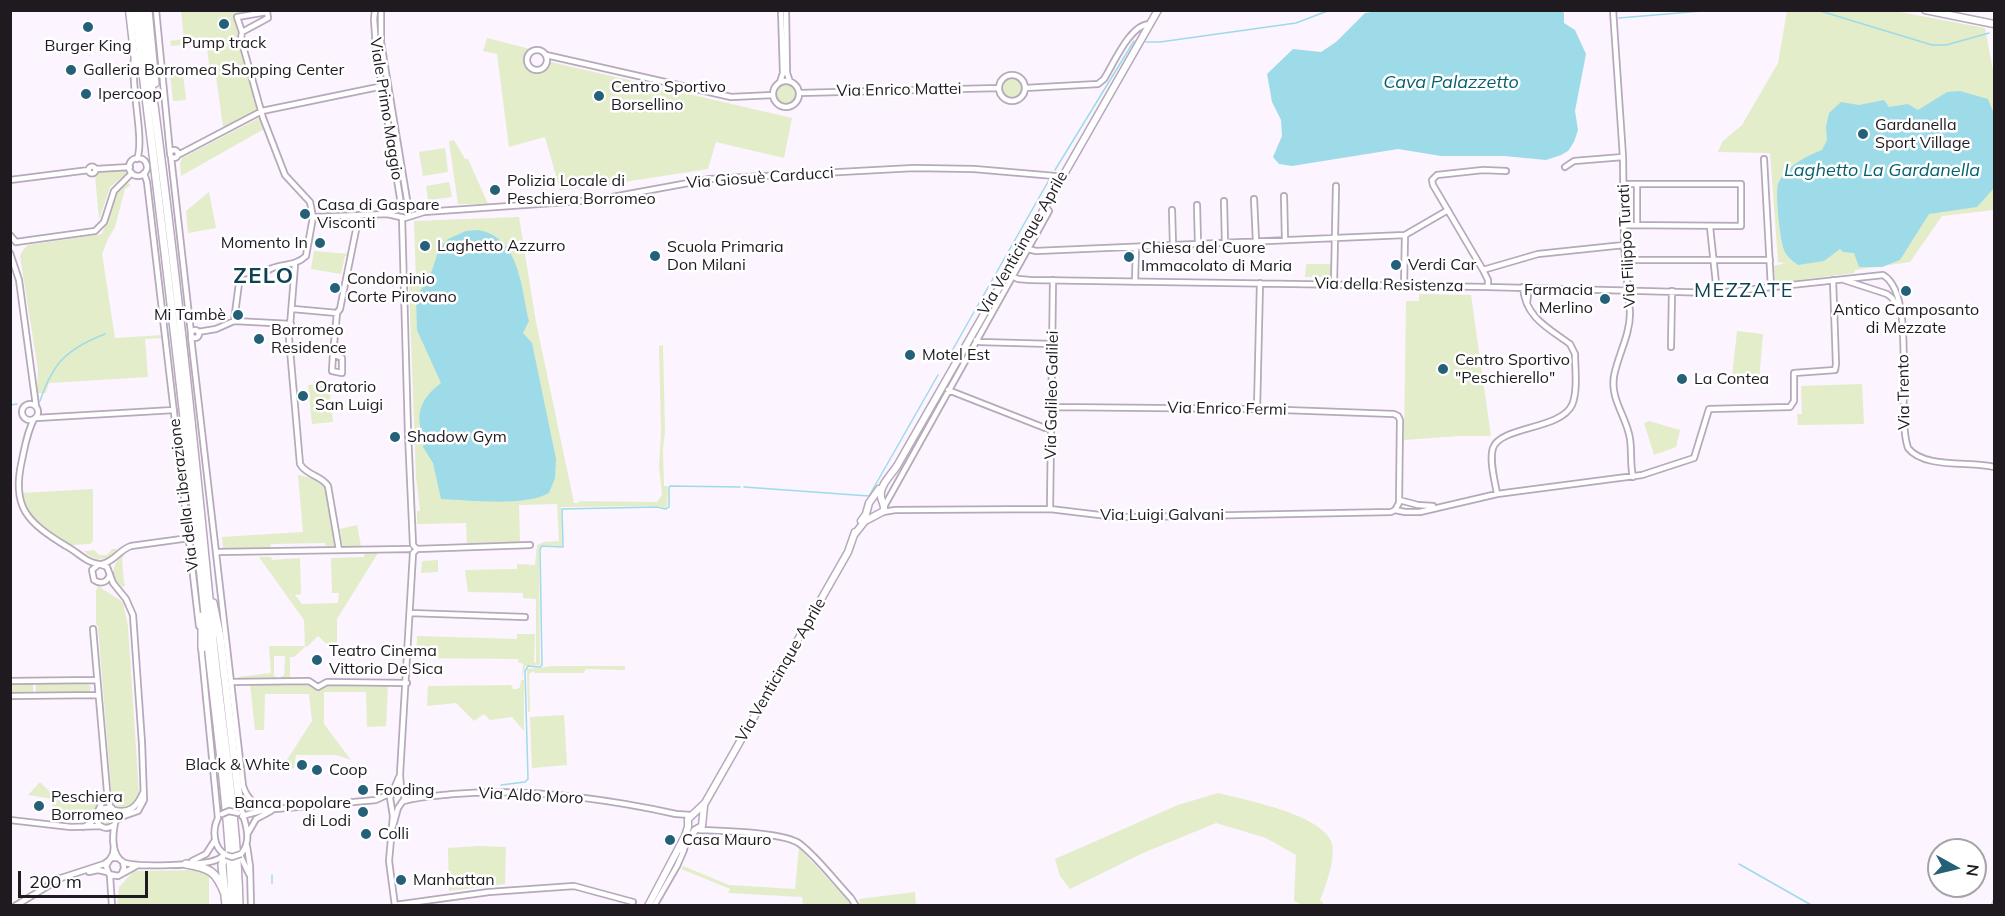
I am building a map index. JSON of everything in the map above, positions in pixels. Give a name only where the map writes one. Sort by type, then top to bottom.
[{"type":"highway","points":[[135,10],[163,231],[196,527],[226,806],[232,906]]},
{"type":"highway","points":[[141,10],[155,113],[234,805],[239,906]]},
{"type":"highway","points":[[147,10],[155,69],[155,113]]},
{"type":"highway","points":[[134,53],[145,92]]},
{"type":"highway","points":[[196,527],[202,648]]},
{"type":"highway","points":[[208,583],[220,637],[239,799]]},
{"type":"highway","points":[[225,855],[222,865],[226,906]]},
{"type":"highway","points":[[186,864],[210,870],[220,880],[225,894]]},
{"type":"main road","name":"Via della Liberazione","points":[[129,10],[134,53]]},
{"type":"main road","name":"Via Venticinque Aprile","points":[[884,506],[881,492],[889,476],[1009,275],[1047,208],[1060,179],[1111,95],[1158,10]]},
{"type":"main road","points":[[1925,10],[1994,24]]},
{"type":"main road","name":"Via Venticinque Aprile","points":[[872,500],[889,476]]},
{"type":"main road","points":[[878,499],[884,506],[879,515],[871,517],[868,507],[872,500],[878,499]]},
{"type":"main road","name":"Via Venticinque Aprile","points":[[705,803],[702,820],[692,828],[688,819],[705,803],[848,552],[868,507]]},
{"type":"main road","name":"Via Venticinque Aprile","points":[[854,535],[871,517]]},
{"type":"main road","points":[[693,815],[702,820]]},
{"type":"main road","points":[[674,859],[686,845],[692,828]]},
{"type":"main road","points":[[648,906],[692,828]]},
{"type":"street","name":"Via della Liberazione","points":[[156,10],[170,135],[175,154],[174,173],[191,323],[196,334],[194,348],[244,790],[250,800],[273,810]]},
{"type":"street","name":"Viale Primo Maggio","points":[[375,10],[376,49],[409,207]]},
{"type":"street","name":"Viale Primo Maggio","points":[[381,10],[380,28],[385,86],[399,208]]},
{"type":"street","points":[[773,95],[783,73],[781,10]]},
{"type":"street","points":[[786,10],[787,73],[798,93]]},
{"type":"street","name":"Via Filippo Turati","points":[[1613,10],[1623,157],[1623,245],[1629,289],[1630,322],[1615,374],[1614,397],[1630,437],[1633,477]]},
{"type":"street","points":[[234,321],[239,283],[242,280],[261,278],[266,270],[295,265],[304,259],[308,253],[313,217],[309,202],[285,174],[263,118],[241,39],[242,32],[237,17],[267,12],[268,18],[242,32]]},
{"type":"street","name":"Via Enrico Mattei","points":[[1025,88],[1098,84],[1134,31],[1143,25],[1150,24]]},
{"type":"street","points":[[537,50],[546,55],[546,65],[541,69],[532,69],[527,65],[530,52],[537,50]]},
{"type":"street","name":"Via della Liberazione","points":[[134,53],[132,74],[140,146],[137,159],[142,159],[147,168],[144,174],[147,182],[202,648],[218,818]]},
{"type":"street","name":"Via Enrico Mattei","points":[[546,55],[731,97],[773,95],[776,102],[786,107],[797,101],[798,93],[999,88]]},
{"type":"street","name":"Via Enrico Mattei","points":[[1012,75],[1021,78],[1025,88],[1023,94],[1014,100],[1004,98],[999,88],[1003,79],[1012,75]]},
{"type":"street","points":[[780,83],[790,82]]},
{"type":"street","points":[[175,154],[190,149],[262,111],[385,86]]},
{"type":"street","points":[[1565,167],[1574,161],[1623,157]]},
{"type":"street","points":[[132,173],[130,166],[132,161],[137,159]]},
{"type":"street","points":[[1764,159],[1771,287]]},
{"type":"street","points":[[10,180],[89,170],[93,173],[96,169],[130,166]]},
{"type":"street","name":"Via Giosuè Carducci","points":[[313,217],[387,214],[409,216],[424,212],[596,200],[710,179],[914,168],[1008,171],[1060,179]]},
{"type":"street","points":[[1488,287],[1488,280],[1483,270],[1432,180],[1437,175],[1483,170],[1506,171]]},
{"type":"street","points":[[132,173],[139,176],[144,174]]},
{"type":"street","points":[[16,242],[95,231],[104,222],[114,191],[132,173]]},
{"type":"street","points":[[1623,184],[1741,184],[1741,226],[1623,225]]},
{"type":"street","points":[[1637,184],[1638,225]]},
{"type":"street","points":[[1334,284],[1336,186]]},
{"type":"street","points":[[1284,196],[1285,240]]},
{"type":"street","points":[[1254,198],[1256,242]]},
{"type":"street","points":[[1224,201],[1226,243]]},
{"type":"street","name":"Via Giosuè Carducci","points":[[387,214],[404,205],[424,212]]},
{"type":"street","points":[[1197,205],[1198,244]]},
{"type":"street","points":[[404,237],[411,212],[409,207]]},
{"type":"street","points":[[393,826],[402,803],[403,793],[400,774],[413,549],[404,237],[399,208]]},
{"type":"street","points":[[1172,210],[1173,245]]},
{"type":"street","points":[[1030,280],[1020,273],[1018,267],[1018,261],[1025,247],[1036,251],[1074,250],[1405,235],[1448,210]]},
{"type":"street","points":[[333,354],[336,313],[340,309],[359,215]]},
{"type":"street","points":[[1710,227],[1717,293]]},
{"type":"street","points":[[10,235],[16,242],[15,249],[10,253],[19,280],[32,389],[37,408],[35,418],[28,430],[19,476],[18,490],[21,504],[28,518],[39,529],[110,572],[116,588],[129,603],[134,619],[144,790],[140,810],[121,817],[112,826],[57,826],[10,820]]},
{"type":"street","points":[[1404,285],[1405,235]]},
{"type":"street","points":[[1483,270],[1538,254],[1623,245]]},
{"type":"street","points":[[1136,247],[1136,282]]},
{"type":"street","points":[[1625,260],[1770,260]]},
{"type":"street","points":[[295,265],[289,338],[300,464],[305,471],[322,479],[328,486],[339,550]]},
{"type":"street","points":[[884,506],[976,340],[1009,275],[1018,267]]},
{"type":"street","name":"Via della Resistenza","points":[[1009,275],[1030,280],[1530,287],[1717,293],[1836,279]]},
{"type":"street","points":[[1836,279],[1880,275],[1889,279],[1888,289],[1880,291]]},
{"type":"street","points":[[1836,279],[1880,291],[1892,298],[1902,317]]},
{"type":"street","name":"Via Luigi Galvani","points":[[884,506],[892,510],[1050,509],[1116,517],[1368,512],[1396,508],[1405,512],[1420,512],[1497,494],[1651,473],[1694,458],[1709,410],[1790,407],[1794,401],[1794,373],[1835,370],[1836,279]]},
{"type":"street","name":"Via Trento","points":[[1889,279],[1898,295],[1902,317],[1903,417],[1908,448],[1912,453],[1932,460],[1995,467]]},
{"type":"street","name":"Via Galileo Galilei","points":[[1050,509],[1053,280]]},
{"type":"street","points":[[1257,409],[1260,284]]},
{"type":"street","points":[[1497,494],[1492,455],[1494,445],[1506,436],[1563,415],[1573,402],[1575,354],[1573,349],[1533,316],[1527,306],[1523,287]]},
{"type":"street","points":[[1527,306],[1530,287]]},
{"type":"street","points":[[1671,347],[1672,291]]},
{"type":"street","points":[[293,309],[336,313]]},
{"type":"street","points":[[196,334],[234,321],[291,324]]},
{"type":"street","points":[[976,340],[1052,344]]},
{"type":"street","points":[[28,430],[21,411],[31,396],[32,389]]},
{"type":"street","points":[[948,390],[1045,428],[1051,428]]},
{"type":"street","points":[[25,405],[32,404],[48,417]]},
{"type":"street","name":"Via Enrico Fermi","points":[[1052,407],[1389,413],[1396,415],[1400,420],[1399,500]]},
{"type":"street","points":[[24,418],[174,410]]},
{"type":"street","points":[[1396,508],[1399,500]]},
{"type":"street","name":"Via Luigi Galvani","points":[[1399,500],[1436,507]]},
{"type":"street","points":[[1405,512],[1408,509],[1407,502]]},
{"type":"street","points":[[91,574],[93,568],[113,560],[121,552],[134,546],[189,538]]},
{"type":"street","points":[[217,552],[530,545]]},
{"type":"street","points":[[84,557],[94,580],[116,588]]},
{"type":"street","points":[[101,583],[108,579],[113,560]]},
{"type":"street","points":[[410,613],[525,617]]},
{"type":"street","points":[[93,629],[106,791],[113,809],[123,812],[132,809],[144,790]]},
{"type":"street","points":[[10,681],[97,680]]},
{"type":"street","points":[[231,682],[309,681],[318,687],[327,682],[407,683]]},
{"type":"street","points":[[10,696],[99,695]]},
{"type":"street","points":[[400,774],[392,793],[393,826],[389,861],[395,905],[489,892],[573,886],[633,902]]},
{"type":"street","name":"Via della Liberazione","points":[[239,799],[243,782]]},
{"type":"street","name":"Via Aldo Moro","points":[[392,793],[398,790],[422,797]]},
{"type":"street","points":[[84,827],[93,821],[106,791]]},
{"type":"street","points":[[376,800],[392,793]]},
{"type":"street","name":"Via Aldo Moro","points":[[392,803],[402,803],[422,797],[471,793],[572,795],[693,815]]},
{"type":"street","points":[[239,799],[240,815],[248,833]]},
{"type":"street","points":[[225,855],[217,848],[215,826],[218,818],[229,811],[240,815],[376,800],[392,803]]},
{"type":"street","points":[[97,813],[103,808],[111,809],[116,814],[112,838]]},
{"type":"street","points":[[251,906],[248,833],[257,818],[273,810]]},
{"type":"street","points":[[97,813],[97,822],[112,838],[124,866],[112,893]]},
{"type":"street","points":[[676,814],[692,828],[779,837],[797,842],[856,906]]},
{"type":"street","points":[[702,820],[721,830]]},
{"type":"street","points":[[186,864],[205,856],[215,840]]},
{"type":"street","points":[[240,856],[247,844]]},
{"type":"street","points":[[654,906],[686,845]]},
{"type":"street","points":[[112,906],[112,893],[106,867],[114,846]]},
{"type":"street","points":[[15,906],[53,882],[102,865],[114,858],[139,865],[186,864],[216,860],[225,855],[240,856]]},
{"type":"street","points":[[240,856],[250,878]]},
{"type":"street","points":[[77,873],[96,870],[114,876],[139,865]]},
{"type":"green space","points":[[181,11],[244,11],[244,13],[234,14],[245,69],[258,107],[257,112],[223,127],[216,76],[211,77],[206,42],[171,46],[170,41],[184,39]]},
{"type":"green space","name":"Gardanella Sport Village","points":[[1787,11],[1895,11],[1985,28],[1994,76],[1994,210],[1942,216],[1910,262],[1855,270],[1854,273],[1775,283],[1774,266],[1785,263],[1778,262],[1770,153],[1718,152],[1722,142],[1742,125],[1778,63]]},
{"type":"green space","name":"Centro Sportivo Borsellino","points":[[487,38],[530,49],[525,57],[525,66],[536,73],[546,70],[551,62],[792,118],[784,158],[716,142],[708,169],[560,190],[545,137],[509,147],[497,54],[483,51]]},
{"type":"green space","points":[[183,73],[186,100],[173,101],[170,75]]},
{"type":"green space","points":[[1013,78],[1020,81],[1023,88],[1020,95],[1013,98],[1006,95],[1003,88],[1006,81]]},
{"type":"green space","points":[[786,84],[793,87],[796,94],[793,101],[786,104],[779,101],[776,94],[779,87]]},
{"type":"green space","points":[[259,118],[264,129],[181,176],[182,158]]},
{"type":"green space","points":[[454,140],[465,159],[468,159],[488,204],[458,204],[449,141]]},
{"type":"green space","points":[[445,148],[448,172],[423,176],[419,152]]},
{"type":"green space","points":[[124,170],[126,174],[110,187],[99,220],[95,175],[100,171]]},
{"type":"green space","points":[[449,182],[452,197],[428,200],[426,186]]},
{"type":"green space","points":[[128,183],[131,185],[125,189],[115,227],[102,254],[115,338],[162,335],[163,338],[145,339],[148,377],[49,383],[46,393],[37,393],[38,370],[20,256],[28,245],[102,234],[117,190]]},
{"type":"green space","points":[[209,192],[216,228],[188,233],[186,211]]},
{"type":"green space","name":"Laghetto Azzurro","points":[[519,217],[536,322],[574,503],[579,503],[579,501],[657,502],[662,495],[659,466],[661,432],[659,346],[663,345],[664,486],[668,486],[667,508],[658,506],[561,507],[562,546],[542,545],[539,548],[540,665],[525,666],[522,679],[523,664],[518,662],[518,659],[416,658],[417,636],[517,639],[517,634],[535,634],[534,662],[536,663],[536,599],[523,598],[523,593],[468,592],[465,570],[517,569],[517,564],[535,565],[537,545],[559,541],[557,504],[519,505],[520,542],[467,543],[466,523],[417,524],[417,511],[420,511],[416,477],[409,285],[416,281],[414,221]]},
{"type":"green space","points":[[314,251],[350,254],[345,256],[341,274],[311,269]]},
{"type":"green space","points":[[1306,264],[1331,264],[1331,277],[1305,277]]},
{"type":"green space","name":"Centro Sportivo \"Peschierello\"","points":[[1419,294],[1471,295],[1491,436],[1404,440],[1406,301],[1419,301]]},
{"type":"green space","points":[[1737,331],[1763,334],[1759,380],[1732,377]]},
{"type":"green space","points":[[329,383],[333,422],[312,424],[308,385]]},
{"type":"green space","points":[[1862,384],[1864,424],[1798,425],[1797,414],[1802,414],[1801,386]]},
{"type":"green space","points":[[1649,421],[1680,430],[1676,447],[1654,455],[1644,423]]},
{"type":"green space","points":[[298,475],[320,480],[325,485],[335,546],[326,546],[325,543],[271,544],[270,548],[223,549],[222,537],[303,532]]},
{"type":"green space","points":[[93,489],[93,541],[90,544],[71,545],[32,520],[22,493]]},
{"type":"green space","points":[[357,525],[361,546],[343,546],[340,529]]},
{"type":"green space","points":[[112,549],[117,549],[108,557],[100,559],[84,551],[94,550],[99,555],[107,555]]},
{"type":"green space","points":[[365,553],[378,553],[337,619],[337,647],[331,648],[318,636],[294,657],[290,657],[290,677],[293,679],[281,679],[281,676],[284,676],[285,656],[274,656],[276,679],[238,679],[238,677],[271,673],[269,646],[305,646],[304,620],[259,557],[271,557],[272,560],[300,558],[301,594],[295,595],[302,604],[338,603],[339,593],[332,593],[331,558],[364,557]]},
{"type":"green space","points":[[122,555],[124,556],[122,558],[124,583],[126,584],[123,587],[114,575],[114,567]]},
{"type":"green space","points":[[438,560],[438,572],[421,573],[422,561]]},
{"type":"green space","points":[[98,586],[123,602],[128,627],[139,794],[130,808],[117,807],[112,800],[96,624]]},
{"type":"green space","points":[[555,666],[625,666],[625,670],[586,669],[583,673],[535,673],[533,671],[529,674],[530,712],[528,712],[527,669]]},
{"type":"green space","points":[[521,680],[524,680],[524,731],[512,717],[490,720],[484,714],[474,721],[456,703],[427,706],[428,686],[511,685],[513,689],[517,689],[520,687]]},
{"type":"green space","points":[[11,684],[33,684],[33,693],[11,693]]},
{"type":"green space","points":[[36,684],[85,684],[91,688],[87,693],[36,693]]},
{"type":"green space","points":[[250,684],[308,684],[319,689],[329,684],[388,685],[386,726],[367,727],[366,692],[324,692],[324,724],[351,760],[336,755],[296,755],[294,768],[286,769],[285,763],[312,721],[309,694],[265,694],[264,730],[255,730]]},
{"type":"green space","points":[[564,715],[567,765],[532,768],[530,717]]},
{"type":"green space","points":[[40,782],[58,800],[99,801],[86,818],[51,815],[53,799],[28,795]]},
{"type":"green space","points":[[1218,793],[1263,804],[1297,816],[1324,831],[1331,841],[1333,854],[1328,879],[1320,900],[1325,905],[1303,905],[1294,901],[1296,855],[1266,838],[1216,823],[1143,853],[1070,889],[1060,876],[1055,859],[1178,805]]},
{"type":"green space","points":[[103,811],[109,811],[113,818],[109,825],[103,825],[99,821],[99,815]]},
{"type":"green space","points":[[506,847],[505,884],[449,891],[448,848]]},
{"type":"green space","points":[[799,848],[851,905],[803,905],[802,897],[728,893],[730,889],[681,869],[683,866],[729,885],[795,889]]},
{"type":"green space","points":[[197,870],[209,873],[209,905],[117,906],[119,887],[134,871]]},
{"type":"green space","points":[[915,892],[916,905],[860,905],[859,899]]},
{"type":"water","name":"Cava Palazzetto","points":[[1378,11],[1562,11],[1564,23],[1575,30],[1586,54],[1575,111],[1578,130],[1568,151],[1546,160],[1504,156],[1441,156],[1398,149],[1292,166],[1279,164],[1273,157],[1282,136],[1281,120],[1272,102],[1267,74],[1293,49],[1321,52],[1336,42],[1365,13]]},
{"type":"water","name":"Laghetto La Gardanella","points":[[1960,91],[1988,99],[1994,114],[1994,188],[1977,207],[1929,214],[1900,260],[1882,267],[1859,267],[1854,253],[1843,252],[1840,249],[1824,261],[1798,265],[1789,258],[1783,247],[1780,229],[1778,184],[1791,167],[1822,150],[1827,140],[1826,127],[1829,113],[1841,102],[1859,105],[1884,100],[1889,107],[1908,104],[1918,110],[1947,92]]},
{"type":"water","name":"Laghetto Azzurro","points":[[478,230],[492,235],[503,243],[516,266],[529,321],[523,333],[532,343],[556,459],[555,478],[549,493],[526,500],[496,502],[441,499],[433,463],[423,447],[420,412],[427,396],[441,383],[417,330],[416,295],[428,282],[439,249],[448,239],[466,231]]},
{"type":"waterway","points":[[1146,42],[1296,23],[1330,10]]},
{"type":"waterway","points":[[1619,18],[1714,10]]},
{"type":"waterway","points":[[1817,10],[1932,45],[1946,45],[1989,33]]},
{"type":"waterway","points":[[1055,170],[1134,41]]},
{"type":"waterway","points":[[949,356],[1049,180]]},
{"type":"waterway","points":[[40,401],[50,376],[63,358],[81,345],[105,334]]},
{"type":"waterway","points":[[744,487],[869,496],[938,375]]},
{"type":"waterway","points":[[10,405],[17,404]]},
{"type":"waterway","points":[[501,785],[525,782],[528,779],[525,671],[528,666],[540,667],[542,665],[540,549],[542,546],[563,547],[562,509],[657,507],[666,509],[669,507],[670,486],[740,487]]},
{"type":"waterway","points":[[1739,864],[1813,906]]},
{"type":"waterway","points":[[272,875],[272,883]]},
{"type":"waterway","points":[[1991,906],[1994,899]]},
{"type":"place","name":"Pump track","points":[[224,24]]},
{"type":"place","name":"Burger King","points":[[88,27]]},
{"type":"place","name":"Galleria Borromea Shopping Center","points":[[71,70]]},
{"type":"place","name":"Ipercoop","points":[[86,94]]},
{"type":"place","name":"Centro Sportivo Borsellino","points":[[599,96]]},
{"type":"place","name":"Gardanella Sport Village","points":[[1863,134]]},
{"type":"place","name":"Polizia Locale di Peschiera Borromeo","points":[[495,190]]},
{"type":"place","name":"Casa di Gaspare Visconti","points":[[305,214]]},
{"type":"place","name":"Momento In","points":[[320,243]]},
{"type":"place","name":"Laghetto Azzurro","points":[[425,246]]},
{"type":"place","name":"Scuola Primaria Don Milani","points":[[655,256]]},
{"type":"place","name":"Chiesa del Cuore Immacolato di Maria","points":[[1129,257]]},
{"type":"place","name":"Verdi Car","points":[[1396,265]]},
{"type":"place","name":"Condominio Corte Pirovano","points":[[335,288]]},
{"type":"place","name":"Antico Camposanto di Mezzate","points":[[1906,291]]},
{"type":"place","name":"Farmacia Merlino","points":[[1605,299]]},
{"type":"place","name":"Mi Tambè","points":[[238,315]]},
{"type":"place","name":"Borromeo Residence","points":[[259,339]]},
{"type":"place","name":"Motel Est","points":[[910,355]]},
{"type":"place","name":"Centro Sportivo \"Peschierello\"","points":[[1443,369]]},
{"type":"place","name":"La Contea","points":[[1682,379]]},
{"type":"place","name":"Oratorio San Luigi","points":[[303,396]]},
{"type":"place","name":"Shadow Gym","points":[[395,437]]},
{"type":"place","name":"Teatro Cinema Vittorio De Sica","points":[[317,660]]},
{"type":"place","name":"Black & White","points":[[302,765]]},
{"type":"place","name":"Coop","points":[[317,770]]},
{"type":"place","name":"Fooding","points":[[363,790]]},
{"type":"place","name":"Peschiera Borromeo","points":[[39,806]]},
{"type":"place","name":"Banca popolare di Lodi","points":[[363,812]]},
{"type":"place","name":"Colli","points":[[366,834]]},
{"type":"place","name":"Casa Mauro","points":[[670,840]]},
{"type":"place","name":"Manhattan","points":[[401,880]]},
{"type":"district","name":"ZELO","points":[[264,276]]},
{"type":"district","name":"MEZZATE","points":[[1744,291]]}]
